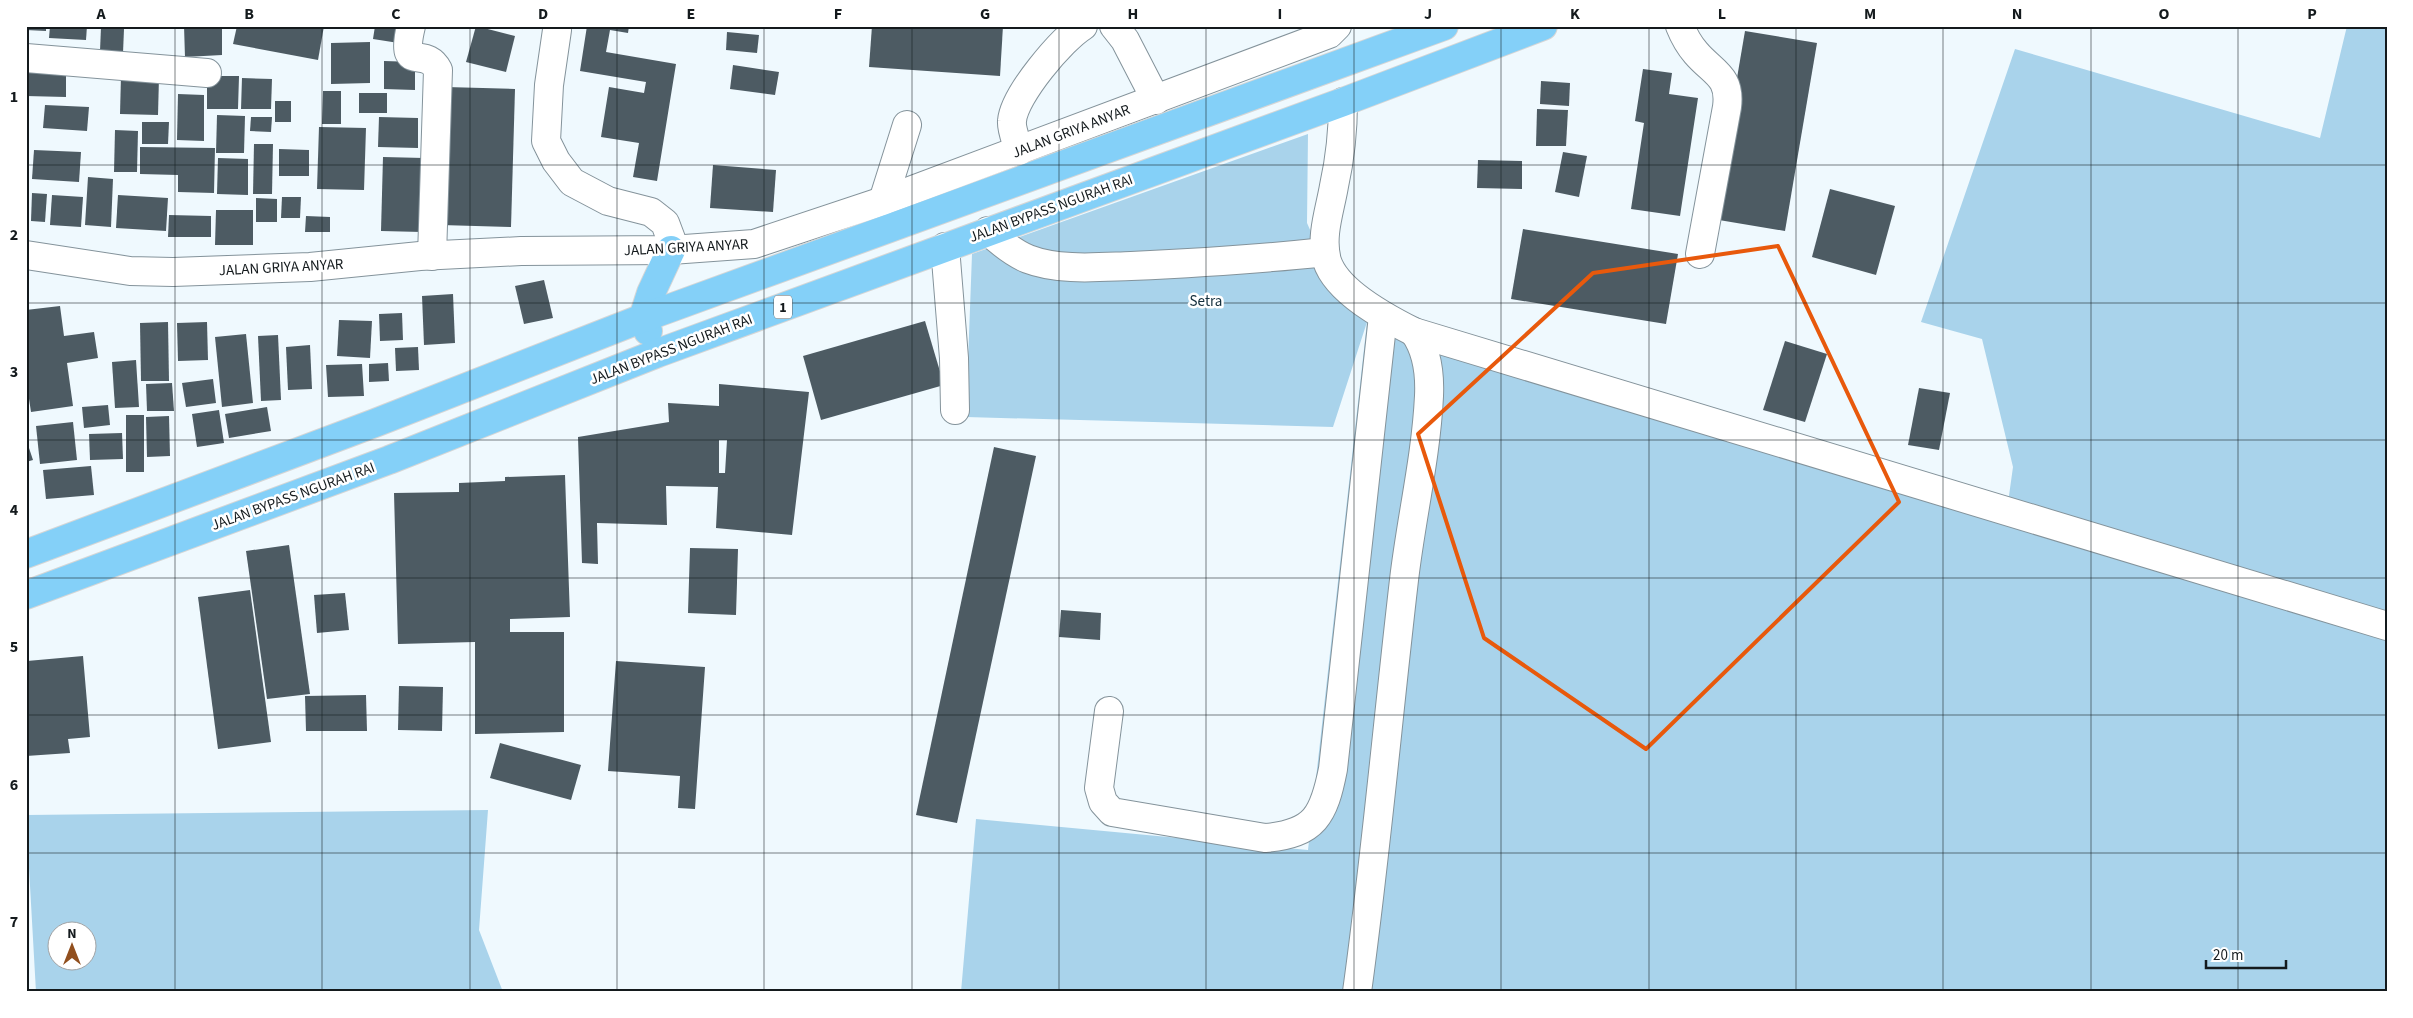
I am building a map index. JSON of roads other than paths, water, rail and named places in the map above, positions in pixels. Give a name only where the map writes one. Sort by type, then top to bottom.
[{"type":"highway","points":[[26,554],[375,423],[643,318],[1391,35],[1444,26]]},
{"type":"highway","name":"JALAN BYPASS NGURAH RAI","points":[[26,595],[389,460],[658,353],[1343,102],[1543,26]]},
{"type":"highway","points":[[658,353],[643,318],[651,294],[671,250]]},
{"type":"highway","points":[[375,423],[389,460]]},
{"type":"street","points":[[411,26],[406,46],[408,52],[411,56],[430,61],[438,70],[432,256]]},
{"type":"street","points":[[1019,151],[1012,122],[1016,107],[1036,73],[1073,32],[1084,26]]},
{"type":"street","points":[[1114,26],[1125,40],[1156,100]]},
{"type":"street","name":"JALAN GRIYA ANYAR","points":[[26,255],[130,271],[173,272],[310,267],[432,256],[521,251],[671,250],[754,244],[883,201],[1156,100],[1328,34],[1337,26]]},
{"type":"street","points":[[1680,26],[1696,54],[1722,78],[1728,90],[1727,107],[1700,254]]},
{"type":"street","points":[[557,30],[549,85],[546,141],[556,161],[572,182],[608,201],[651,212],[665,224],[671,239],[671,250]]},
{"type":"street","points":[[26,58],[207,73]]},
{"type":"street","points":[[1343,102],[1343,125],[1335,185],[1326,220],[1326,252],[1333,272],[1352,293],[1383,316],[1414,332],[2387,626]]},
{"type":"street","points":[[883,201],[907,125]]},
{"type":"street","points":[[988,231],[1003,245],[1028,259],[1057,265],[1100,267],[1194,264],[1326,252]]},
{"type":"street","points":[[945,247],[954,358],[955,410]]},
{"type":"street","points":[[1109,711],[1099,788],[1103,802],[1112,812],[1266,838],[1286,837],[1310,826],[1322,808],[1328,793],[1333,769],[1383,316]]},
{"type":"street","points":[[1358,992],[1404,579],[1427,419],[1429,383],[1426,356],[1414,332]]},
{"type":"park label","name":"Setra","points":[[1206,301]]}]
